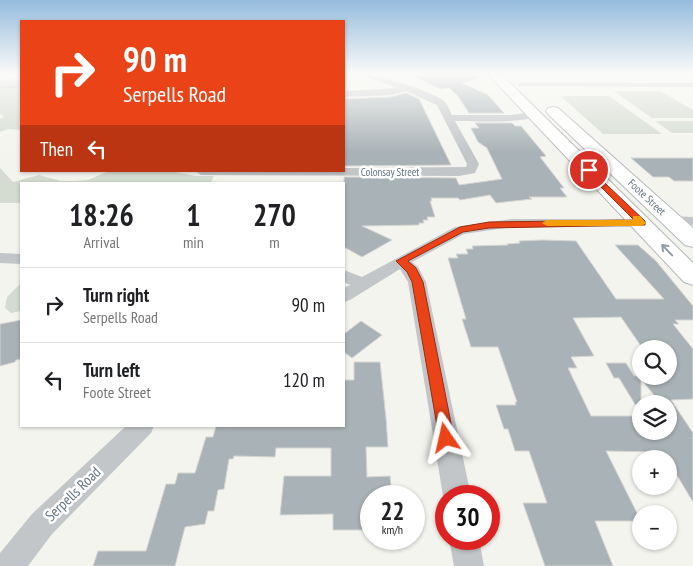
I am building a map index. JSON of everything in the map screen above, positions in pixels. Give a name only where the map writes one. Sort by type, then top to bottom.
[{"type":"main road","name":"Foote Street","points":[[529,100],[601,182],[693,277]]},
{"type":"main road","name":"Foote Street","points":[[532,100],[536,107],[561,119],[671,220],[692,233]]},
{"type":"main road","points":[[601,182],[631,182]]},
{"type":"main road","points":[[642,223],[671,220]]},
{"type":"street","points":[[438,100],[444,106],[450,118],[510,118],[536,107],[561,119]]},
{"type":"street","name":"Colonsay Street","points":[[300,172],[459,172],[471,170],[473,164],[450,118]]},
{"type":"street","points":[[345,295],[401,261],[460,230],[512,223],[642,223]]},
{"type":"street","points":[[0,258],[20,259]]},
{"type":"street","points":[[401,261],[412,271],[417,282],[454,485]]},
{"type":"street","points":[[345,276],[362,284]]},
{"type":"street","name":"Serpells Road","points":[[9,566],[42,524],[141,427]]},
{"type":"street","points":[[466,550],[469,566]]},
{"type":"shaded area","points":[[0,100],[20,100],[20,130],[8,129],[0,132],[0,119],[4,117],[0,113]]},
{"type":"shaded area","points":[[566,100],[615,100],[662,134],[603,134]]},
{"type":"shaded area","points":[[627,100],[676,100],[693,110],[693,118],[652,118]]},
{"type":"shaded area","points":[[655,121],[693,121],[693,133],[672,133]]},
{"type":"shaded area","points":[[0,168],[13,182],[39,175],[61,181],[88,180],[107,172],[175,172],[196,176],[214,176],[211,182],[20,182],[20,203],[0,203]]},
{"type":"shaded area","points":[[20,284],[20,311],[11,313],[5,308],[7,297]]},
{"type":"building","points":[[345,100],[420,100],[451,165],[345,166]]},
{"type":"building","points":[[461,100],[493,100],[504,113],[469,113]]},
{"type":"building","points":[[475,123],[512,123],[515,126],[521,126],[546,156],[540,157],[564,188],[560,188],[567,197],[529,197],[532,199],[496,203],[490,195],[460,200],[458,198],[431,198],[432,201],[430,201],[435,217],[427,217],[428,220],[423,220],[424,223],[419,223],[419,225],[362,226],[392,240],[362,257],[345,248],[344,177],[456,178],[459,185],[502,179],[487,148],[478,142],[471,128],[479,128]]},
{"type":"building","points":[[631,158],[693,158],[693,181],[674,181],[669,177],[653,177]]},
{"type":"building","points":[[519,241],[576,241],[616,299],[664,299],[615,245],[638,245],[656,261],[693,306],[693,320],[675,320],[679,324],[673,324],[693,349],[693,399],[677,400],[677,395],[654,395],[646,385],[677,385],[677,340],[637,340],[621,317],[573,318],[594,356],[571,357],[577,368],[568,368],[591,416],[632,416],[632,440],[677,440],[677,409],[693,433],[693,502],[677,475],[677,450],[606,451],[633,505],[632,521],[595,521],[613,566],[545,566],[523,503],[547,503],[529,451],[515,451],[508,429],[504,429],[496,405],[516,405],[515,402],[517,402],[498,347],[471,347],[462,319],[466,319],[448,258],[458,258],[456,254],[468,254],[466,249],[473,249],[472,246],[520,243]]},
{"type":"building","points":[[20,320],[20,359],[0,366],[0,324]]},
{"type":"building","points":[[361,321],[382,335],[352,358],[345,353],[345,333]]},
{"type":"building","points":[[354,362],[380,362],[388,447],[366,447],[367,477],[390,476],[391,485],[360,485],[360,530],[333,530],[333,514],[280,515],[284,476],[331,476],[331,448],[276,448],[275,457],[234,456],[233,459],[229,459],[224,489],[218,490],[214,511],[208,511],[205,524],[185,527],[175,566],[93,566],[98,551],[146,551],[166,484],[175,484],[178,473],[195,473],[206,437],[213,437],[216,427],[345,427],[345,380],[354,380]]},
{"type":"building","points":[[606,363],[626,363],[632,373],[632,385],[641,385],[641,395],[632,395],[632,399],[619,378],[614,378]]},
{"type":"slow traffic","points":[[547,223],[642,223],[636,218]]},
{"type":"route","points":[[446,438],[417,282],[409,266],[401,261],[460,230],[489,225],[512,223],[642,223],[589,170]]}]
